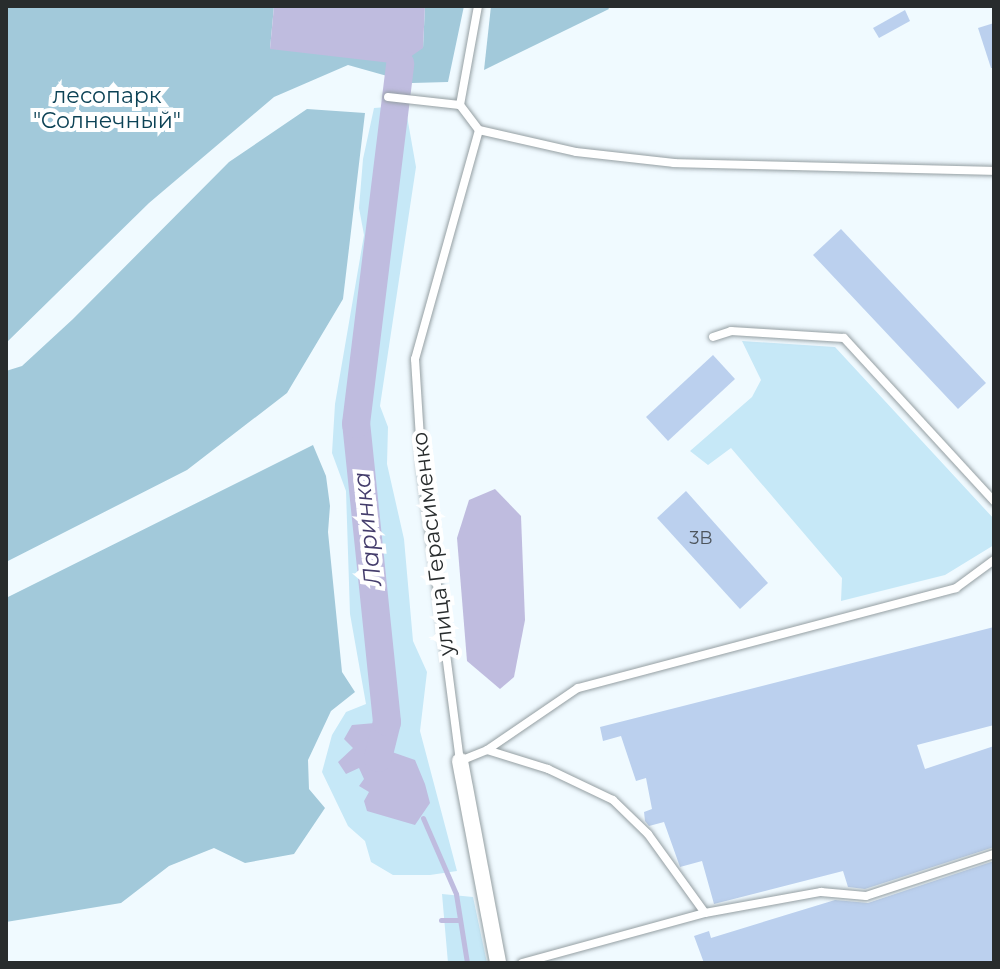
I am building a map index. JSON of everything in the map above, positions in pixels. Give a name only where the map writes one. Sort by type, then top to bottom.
[{"type":"street","name":"улица Герасименко","points":[[460,761],[498,963]]},
{"type":"lane","points":[[460,105],[478,6]]},
{"type":"lane","points":[[388,97],[460,105],[479,130],[576,152],[674,163],[994,171]]},
{"type":"lane","name":"улица Герасименко","points":[[460,761],[422,469],[415,359],[479,130]]},
{"type":"lane","points":[[713,337],[731,331],[844,338],[994,501]]},
{"type":"lane","points":[[460,761],[487,750],[578,688],[956,588],[994,560]]},
{"type":"lane","points":[[487,750],[548,769],[613,800],[648,834],[705,913]]},
{"type":"lane","points":[[522,963],[705,913],[821,892],[866,896],[994,854]]},
{"type":"shaded area","points":[[274,6],[425,6],[423,48],[400,64],[270,49]]},
{"type":"shaded area","points":[[374,108],[400,108],[407,116],[416,167],[380,406],[388,427],[387,464],[404,539],[413,641],[427,672],[420,731],[457,871],[430,875],[393,875],[371,862],[365,841],[348,826],[322,772],[332,735],[346,712],[366,704],[350,614],[346,491],[332,453],[335,404],[364,235],[359,208],[363,159]]},
{"type":"shaded area","points":[[742,341],[835,347],[994,519],[994,545],[945,575],[841,601],[842,578],[731,448],[708,465],[690,451],[752,397],[761,380]]},
{"type":"shaded area","points":[[495,489],[521,516],[525,620],[514,677],[500,689],[467,661],[457,538],[469,500]]},
{"type":"shaded area","points":[[387,722],[396,743],[392,752],[415,760],[425,784],[430,803],[415,825],[367,811],[364,801],[369,792],[359,786],[364,779],[359,768],[346,774],[338,762],[353,748],[344,739],[352,725]]},
{"type":"shaded area","points":[[442,894],[473,897],[487,963],[448,963]]},
{"type":"green space","name":"лесопарк \"Солнечный\"","points":[[6,6],[274,6],[270,49],[423,48],[425,6],[464,6],[448,82],[412,83],[348,65],[274,97],[149,203],[6,343]]},
{"type":"green space","points":[[491,6],[607,6],[609,9],[484,70]]},
{"type":"green space","points":[[307,109],[365,113],[343,299],[287,393],[187,470],[6,562],[6,371],[22,366],[73,319],[229,162]]},
{"type":"green space","points":[[313,445],[326,476],[330,506],[328,532],[342,672],[355,692],[331,711],[308,760],[309,789],[325,808],[294,854],[245,863],[214,848],[169,866],[121,903],[6,922],[6,598]]},
{"type":"building","points":[[905,10],[910,21],[879,38],[873,28]]},
{"type":"building","points":[[994,23],[994,68],[991,68],[978,28]]},
{"type":"building","points":[[841,229],[986,383],[958,409],[813,255]]},
{"type":"building","points":[[713,355],[735,379],[668,441],[646,417]]},
{"type":"building","points":[[686,491],[768,583],[740,609],[657,518]]},
{"type":"building","points":[[994,627],[994,725],[917,745],[925,769],[994,746],[994,847],[865,889],[848,887],[843,871],[714,904],[702,861],[680,867],[664,822],[649,826],[645,821],[644,812],[652,809],[646,778],[636,781],[621,736],[603,741],[600,727]]},
{"type":"building","points":[[994,861],[994,963],[704,963],[694,936],[709,931],[711,938],[835,900],[868,903]]},
{"type":"waterway","name":"Ларинка","points":[[378,758],[387,722],[356,424],[400,64]]},
{"type":"waterway","name":"Ларинка","points":[[423,818],[456,894],[467,963]]},
{"type":"waterway","points":[[441,920],[460,920]]}]
